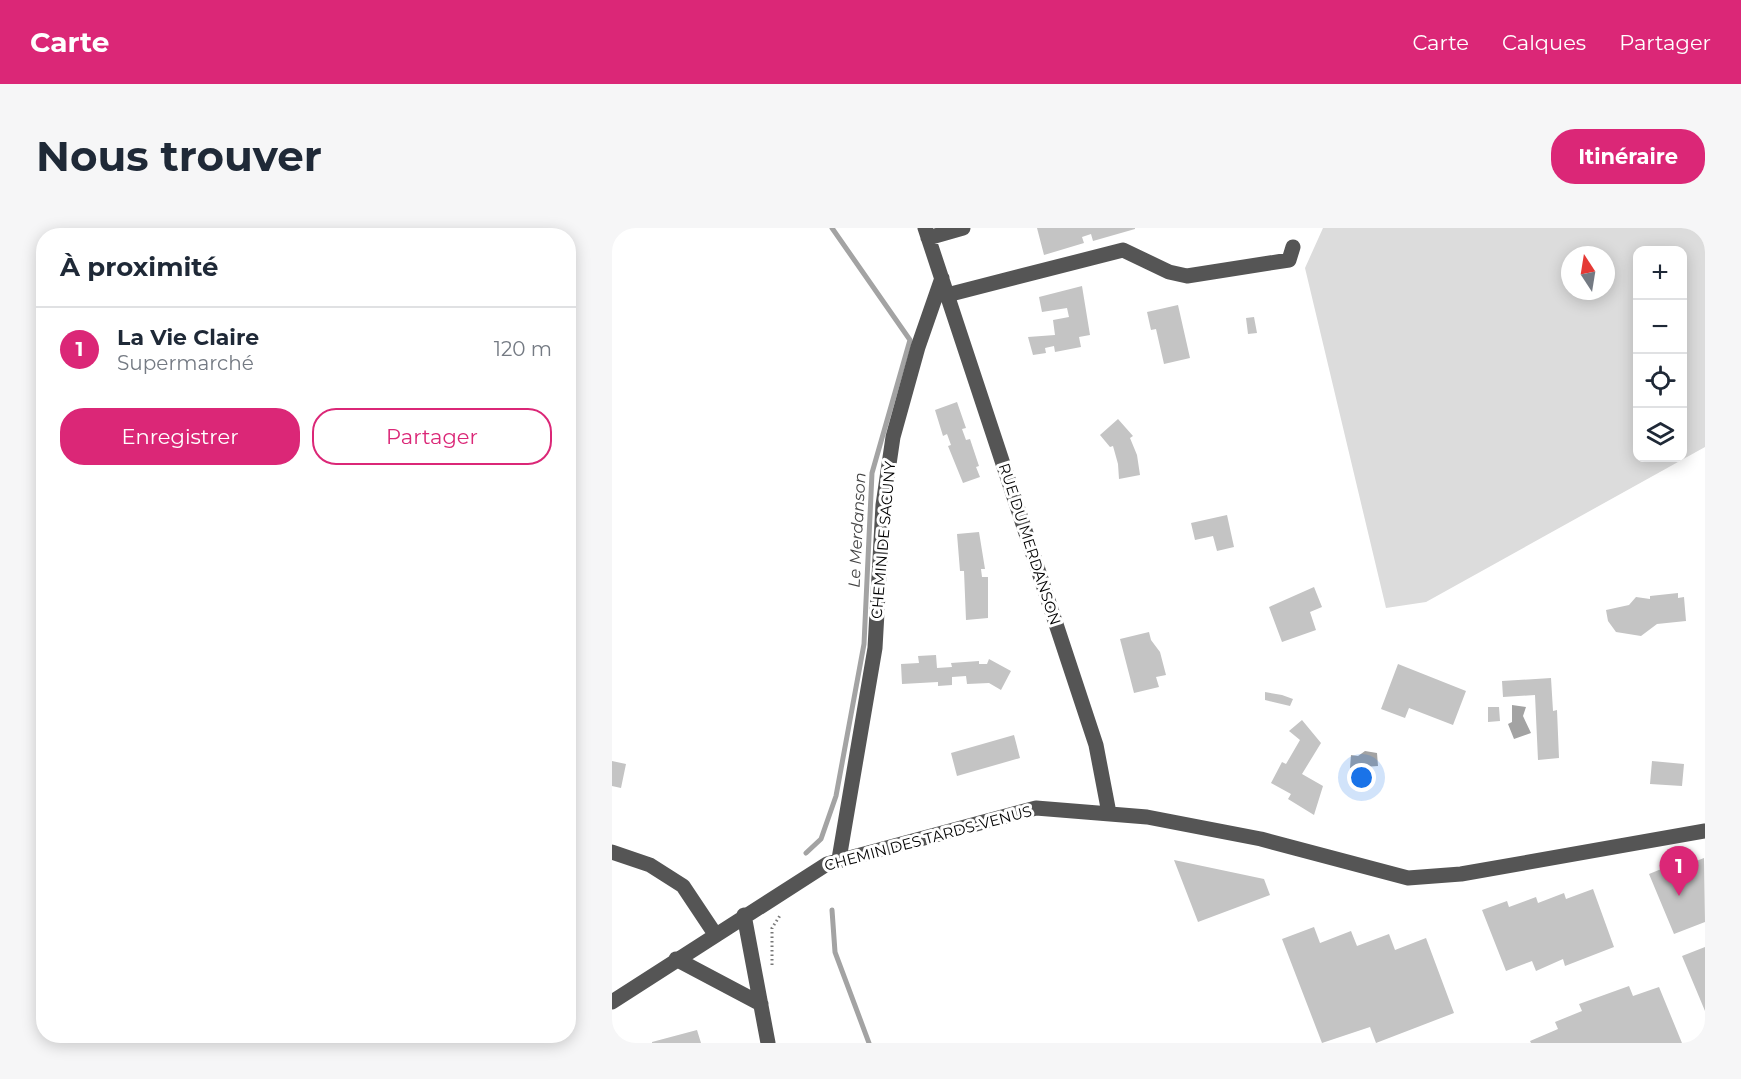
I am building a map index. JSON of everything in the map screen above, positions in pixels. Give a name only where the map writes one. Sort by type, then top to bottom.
[{"type":"street","points":[[942,278],[926,233],[963,228]]},
{"type":"street","points":[[947,295],[1124,250],[1169,273],[1187,276],[1288,260],[1293,248]]},
{"type":"street","name":"RUE DU MERDANSON","points":[[942,278],[1096,745],[1110,813]]},
{"type":"street","name":"CHEMIN DE SACUNY","points":[[833,861],[874,648],[883,505],[892,437],[918,347],[942,278]]},
{"type":"street","name":"CHEMIN DES TARDS-VENUS","points":[[612,1002],[809,873],[833,861],[1036,808],[1110,813],[1261,839],[1407,878],[1461,874],[1705,831]]},
{"type":"street","points":[[612,852],[650,865],[683,886],[715,934]]},
{"type":"street","points":[[744,915],[768,1043]]},
{"type":"street","points":[[676,959],[761,1004]]},
{"type":"path","points":[[772,975],[772,928],[786,907]]},
{"type":"shaded area","points":[[1323,228],[1705,228],[1705,447],[1687,457],[1687,246],[1633,246],[1633,462],[1678,462],[1426,602],[1386,608],[1305,268]]},
{"type":"shaded area","points":[[1512,705],[1526,707],[1523,716],[1531,733],[1514,739],[1508,724],[1512,722]]},
{"type":"shaded area","points":[[1365,751],[1377,753],[1378,766],[1350,768],[1351,755],[1358,756]]},
{"type":"building","points":[[1037,228],[1135,229],[1093,241],[1091,234],[1082,237],[1084,243],[1044,255]]},
{"type":"building","points":[[1082,286],[1090,335],[1079,337],[1081,347],[1055,352],[1054,346],[1045,348],[1046,353],[1033,355],[1028,337],[1055,335],[1053,320],[1069,317],[1067,308],[1042,312],[1039,297]]},
{"type":"building","points":[[1178,305],[1190,358],[1164,364],[1156,329],[1151,330],[1147,312]]},
{"type":"building","points":[[1254,317],[1257,333],[1248,334],[1246,318]]},
{"type":"building","points":[[957,402],[966,428],[962,429],[966,440],[970,439],[979,466],[976,467],[980,477],[963,483],[948,446],[951,445],[947,434],[943,436],[935,410]]},
{"type":"building","points":[[1118,419],[1133,436],[1130,438],[1137,455],[1140,475],[1119,479],[1113,446],[1110,447],[1100,435]]},
{"type":"building","points":[[1227,515],[1234,547],[1217,551],[1213,536],[1195,540],[1191,523]]},
{"type":"building","points":[[979,532],[985,569],[981,569],[982,577],[988,577],[988,618],[966,620],[964,571],[960,571],[957,534]]},
{"type":"building","points":[[1314,587],[1322,607],[1310,612],[1316,630],[1282,642],[1269,607]]},
{"type":"building","points":[[1678,593],[1678,598],[1684,597],[1686,621],[1657,624],[1641,636],[1616,632],[1608,621],[1606,610],[1629,605],[1636,597],[1650,599],[1650,596]]},
{"type":"building","points":[[1149,632],[1151,640],[1160,652],[1166,675],[1156,677],[1159,687],[1134,693],[1120,639]]},
{"type":"building","points":[[936,655],[937,668],[952,667],[951,663],[979,661],[979,664],[987,664],[989,659],[1011,671],[1001,690],[989,683],[967,684],[966,676],[952,677],[952,685],[938,686],[938,682],[902,684],[901,664],[919,663],[918,656]]},
{"type":"building","points":[[1398,664],[1466,691],[1453,725],[1409,708],[1405,718],[1381,709]]},
{"type":"building","points":[[1551,678],[1553,711],[1557,710],[1559,758],[1538,760],[1535,695],[1503,697],[1502,681]]},
{"type":"building","points":[[1265,692],[1293,699],[1290,706],[1265,700]]},
{"type":"building","points":[[1488,707],[1499,707],[1500,721],[1488,722]]},
{"type":"building","points":[[1302,720],[1321,743],[1302,774],[1323,786],[1314,815],[1288,799],[1291,794],[1271,783],[1282,762],[1286,764],[1300,740],[1289,731]]},
{"type":"building","points":[[1014,735],[1020,758],[957,776],[951,753]]},
{"type":"building","points":[[612,761],[626,764],[621,788],[612,786]]},
{"type":"building","points":[[1652,761],[1684,764],[1682,786],[1650,784]]},
{"type":"building","points":[[1704,858],[1705,922],[1674,934],[1649,874],[1676,863],[1678,868]]},
{"type":"building","points":[[1174,860],[1264,879],[1270,895],[1198,922]]},
{"type":"building","points":[[1593,889],[1614,947],[1565,966],[1563,959],[1536,971],[1532,961],[1506,971],[1482,910],[1507,901],[1509,907],[1536,897],[1538,903],[1564,893],[1566,899]]},
{"type":"building","points":[[1314,927],[1320,943],[1351,931],[1357,946],[1389,934],[1395,950],[1426,938],[1454,1013],[1376,1043],[1370,1027],[1322,1043],[1282,939]]},
{"type":"building","points":[[1705,947],[1705,1011],[1682,956]]},
{"type":"building","points":[[1629,986],[1633,996],[1659,987],[1682,1043],[1531,1043],[1530,1041],[1558,1029],[1555,1022],[1582,1011],[1579,1004]]},
{"type":"building","points":[[697,1030],[701,1043],[652,1043],[652,1042]]},
{"type":"waterway","name":"Le Merdanson","points":[[806,853],[821,839],[836,796],[864,644],[872,473],[910,340],[832,228]]},
{"type":"waterway","name":"Le Merdanson","points":[[832,910],[835,952],[869,1043]]},
{"type":"place","name":"La Vie Claire","points":[[1679,896]]}]
